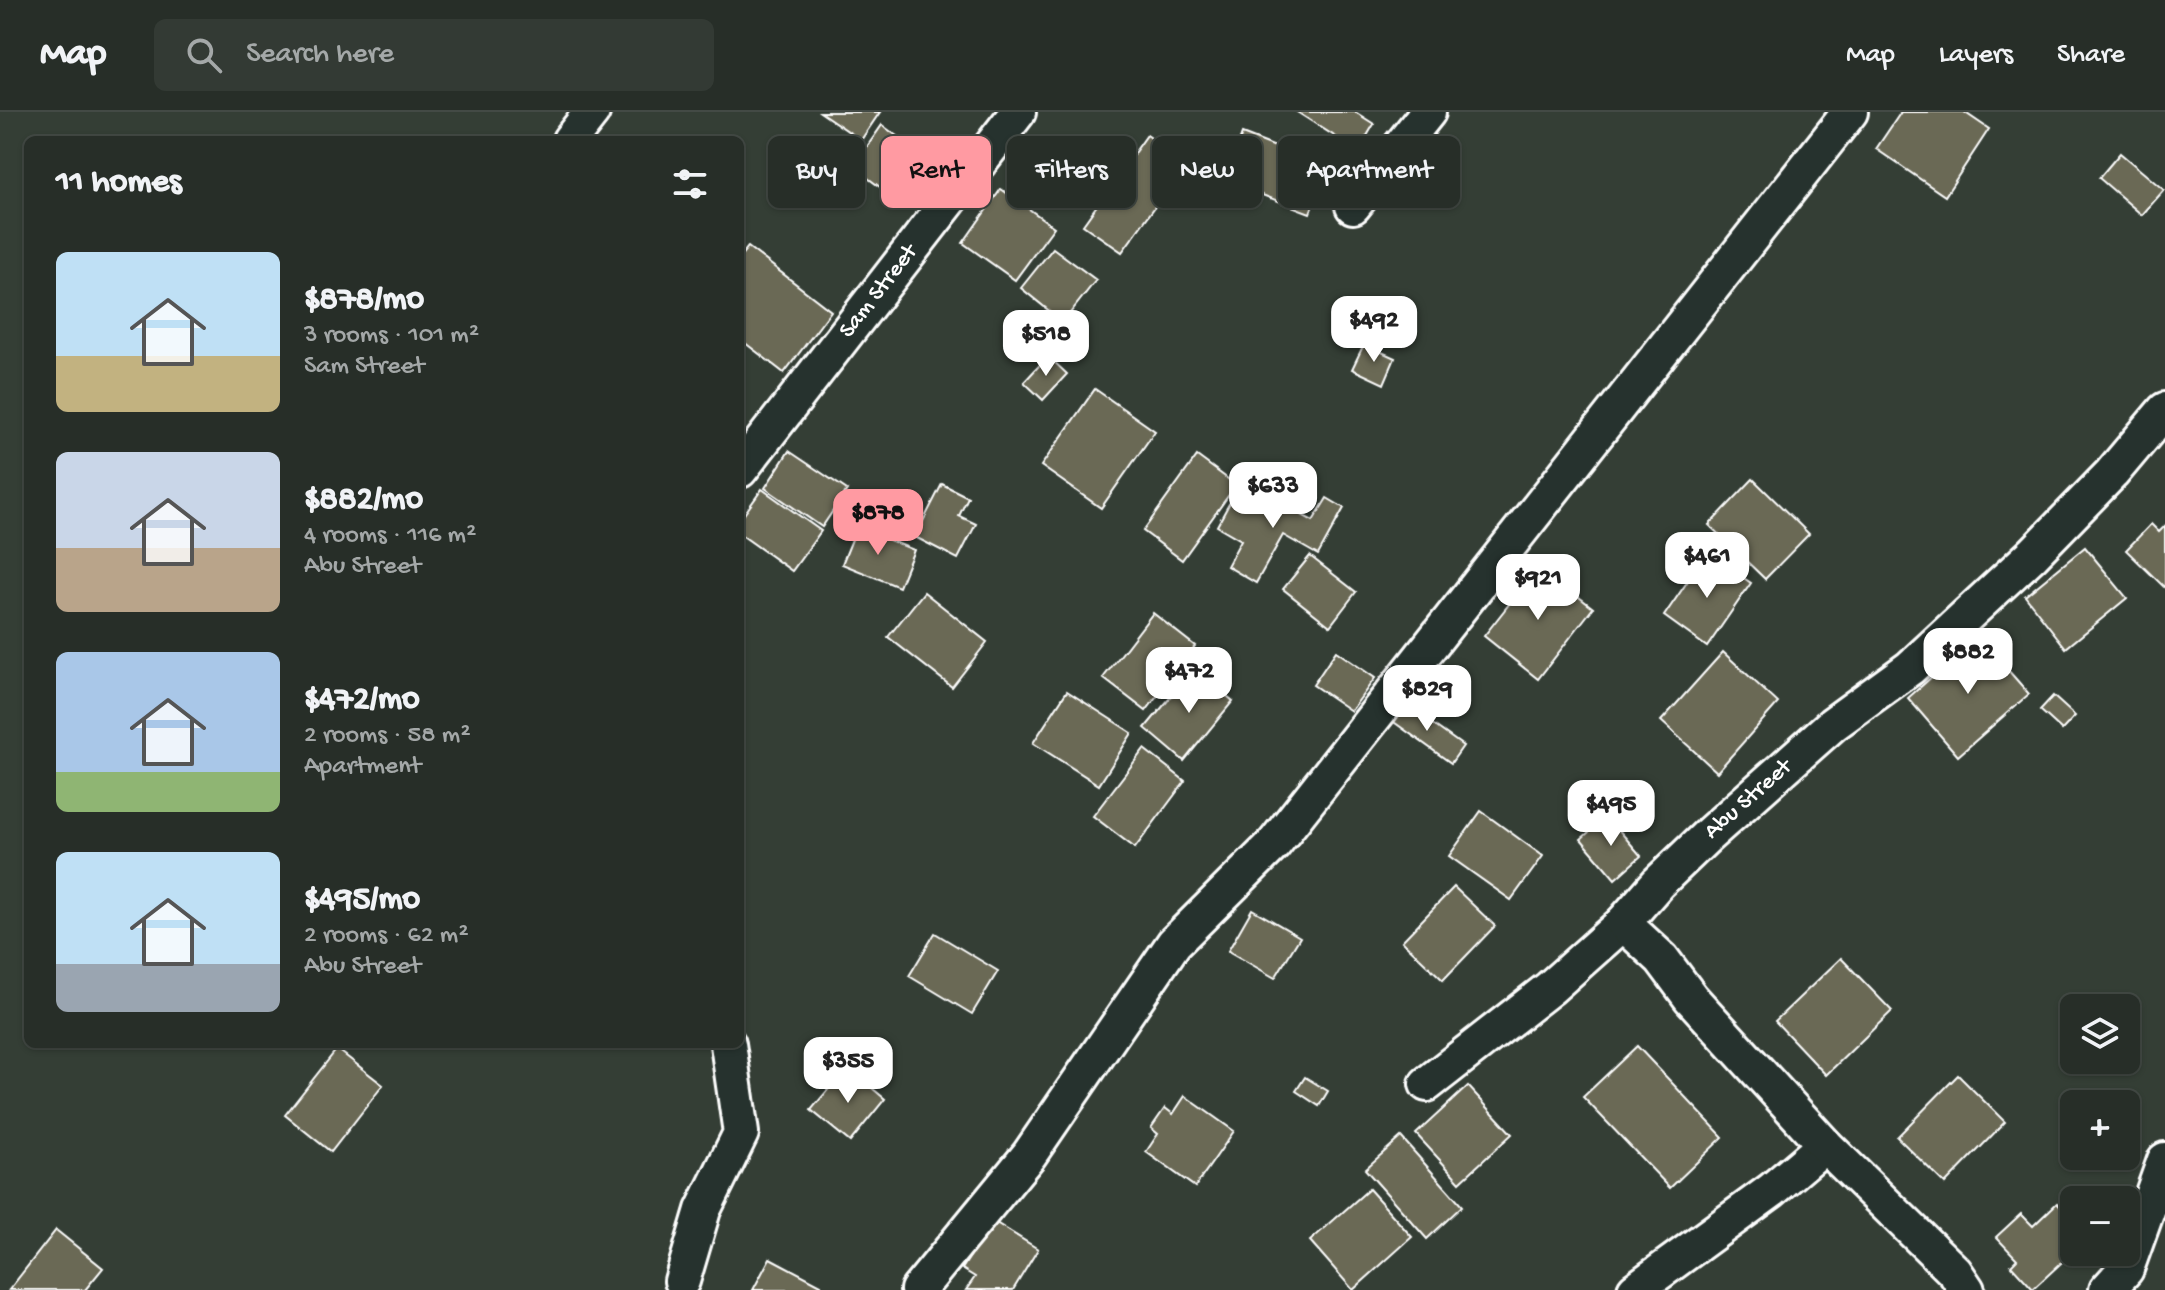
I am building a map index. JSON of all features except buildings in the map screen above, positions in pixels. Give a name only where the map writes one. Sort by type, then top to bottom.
[{"type":"street","points":[[573,136],[592,112]]},
{"type":"street","name":"Sam Street","points":[[744,465],[1018,112]]},
{"type":"street","points":[[1409,136],[1428,112]]},
{"type":"street","points":[[918,1290],[1029,1155],[1174,943],[1274,844],[1850,112]]},
{"type":"street","name":"Abu Street","points":[[1427,1084],[1550,988],[1623,923],[1658,883],[1706,837],[1833,724],[1910,668],[2033,554],[2112,473],[2165,410]]},
{"type":"street","points":[[1623,923],[1662,959],[1691,998],[1825,1145],[1955,1272],[1967,1290]]},
{"type":"street","points":[[682,1281],[703,1210],[741,1133],[729,1048]]},
{"type":"street","points":[[1635,1290],[1772,1190],[1825,1145]]},
{"type":"street","points":[[2107,1290],[2126,1269],[2165,1160]]}]
